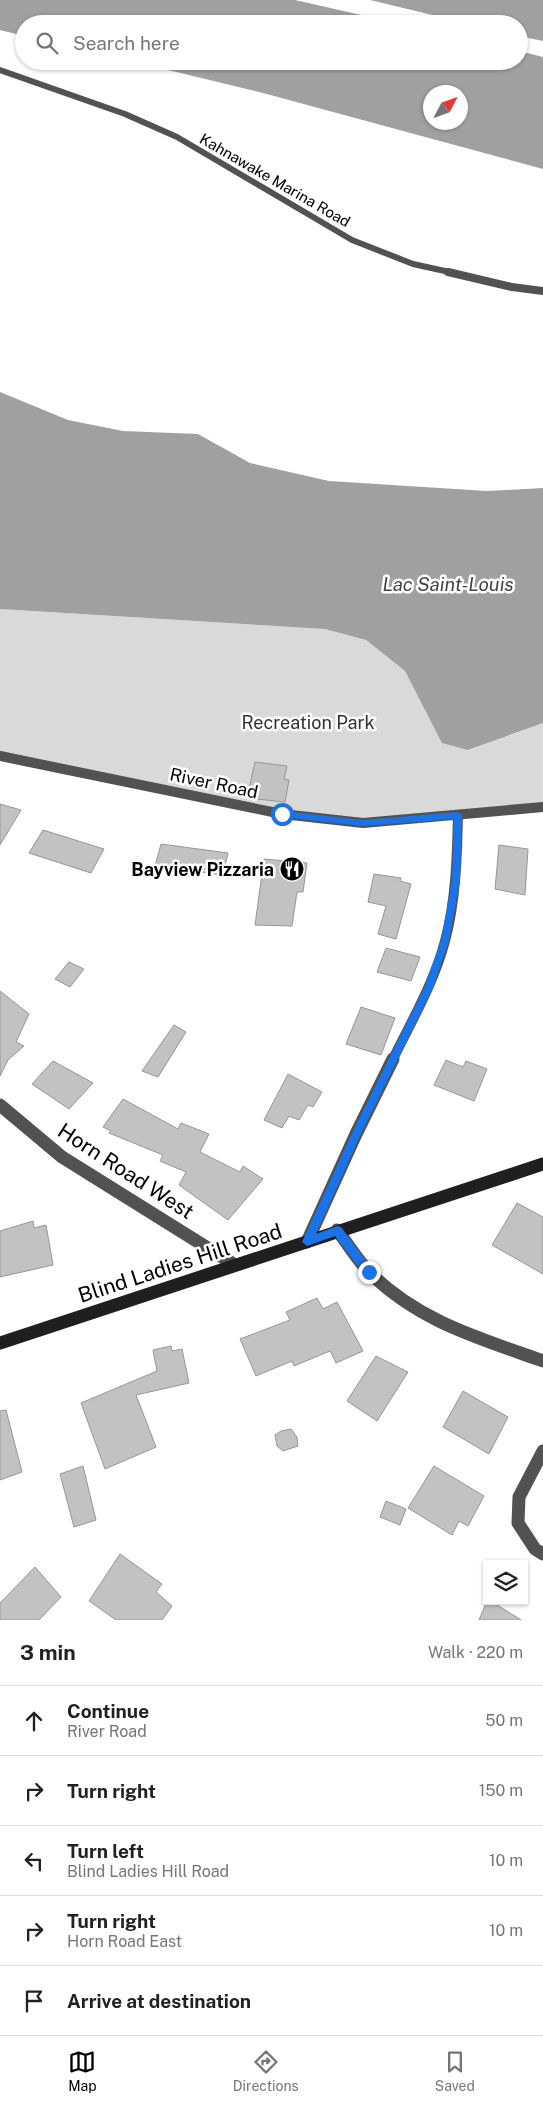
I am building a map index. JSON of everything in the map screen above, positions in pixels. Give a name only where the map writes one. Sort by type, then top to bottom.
[{"type":"street","name":"Kahnawake Marina Road","points":[[0,70],[125,114],[177,137],[352,240],[413,264],[512,287],[543,291]]},
{"type":"street","name":"River Road","points":[[0,756],[282,814],[363,823],[543,807]]},
{"type":"street","points":[[307,1242],[356,1134],[428,988],[445,941],[456,880],[458,815]]},
{"type":"street","name":"Horn Road West","points":[[0,1105],[62,1157],[235,1265]]},
{"type":"street","name":"Blind Ladies Hill Road","points":[[0,1343],[307,1242],[337,1230],[543,1164]]},
{"type":"street","points":[[337,1230],[369,1272],[409,1306],[452,1328],[543,1361]]},
{"type":"street","points":[[543,1451],[519,1497],[518,1523],[535,1549],[543,1554]]},
{"type":"green space","name":"Recreation Park","points":[[0,609],[325,629],[366,640],[405,671],[443,743],[469,750],[543,723],[543,807],[363,823],[282,814],[0,756]]},
{"type":"water","points":[[0,0],[295,0],[361,15],[15,15],[15,34],[0,30]]},
{"type":"water","points":[[370,0],[543,0],[543,41],[528,38],[528,15],[432,15]]},
{"type":"water","points":[[528,53],[543,57],[543,169],[263,93],[168,70],[528,70]]},
{"type":"water","name":"Lac Saint-Louis","points":[[0,392],[68,420],[123,431],[198,434],[250,463],[329,481],[487,491],[543,488],[543,723],[468,750],[442,743],[405,671],[366,640],[325,629],[0,609]]},
{"type":"building","points":[[255,762],[287,766],[284,779],[289,780],[285,802],[247,798]]},
{"type":"building","points":[[0,804],[21,810],[0,845]]},
{"type":"building","points":[[43,830],[104,849],[91,873],[29,853]]},
{"type":"building","points":[[161,844],[228,853],[223,875],[155,866]]},
{"type":"building","points":[[499,845],[528,849],[525,895],[495,889]]},
{"type":"building","points":[[264,859],[307,863],[303,892],[297,892],[292,926],[255,925]]},
{"type":"building","points":[[374,874],[401,878],[400,881],[411,884],[396,939],[378,934],[386,906],[368,902]]},
{"type":"building","points":[[386,948],[420,957],[411,981],[377,972]]},
{"type":"building","points":[[69,962],[84,969],[70,987],[55,979]]},
{"type":"building","points":[[0,991],[29,1014],[16,1042],[24,1046],[8,1060],[0,1076]]},
{"type":"building","points":[[361,1007],[395,1018],[381,1055],[346,1044]]},
{"type":"building","points":[[174,1025],[186,1032],[158,1077],[142,1071]]},
{"type":"building","points":[[446,1060],[463,1067],[466,1061],[487,1069],[474,1101],[434,1085]]},
{"type":"building","points":[[53,1061],[93,1083],[69,1109],[32,1084]]},
{"type":"building","points":[[288,1074],[322,1092],[313,1107],[308,1105],[299,1120],[289,1116],[282,1128],[264,1120]]},
{"type":"building","points":[[123,1099],[178,1129],[181,1123],[209,1134],[200,1152],[240,1172],[243,1166],[263,1179],[228,1220],[179,1185],[186,1172],[160,1161],[163,1155],[109,1133],[111,1131],[103,1127]]},
{"type":"building","points":[[517,1203],[543,1217],[543,1274],[492,1245]]},
{"type":"building","points":[[33,1221],[34,1228],[46,1225],[53,1265],[0,1277],[0,1231]]},
{"type":"building","points":[[317,1298],[323,1309],[337,1302],[363,1351],[336,1363],[330,1351],[294,1366],[292,1361],[256,1376],[240,1339],[290,1320],[286,1312]]},
{"type":"building","points":[[171,1346],[172,1351],[182,1349],[189,1383],[136,1395],[156,1447],[105,1469],[81,1403],[157,1371],[153,1350]]},
{"type":"building","points":[[376,1356],[408,1372],[377,1421],[347,1401]]},
{"type":"building","points":[[463,1391],[508,1417],[489,1454],[443,1427]]},
{"type":"building","points":[[6,1410],[22,1472],[0,1480],[0,1411]]},
{"type":"building","points":[[291,1429],[297,1437],[298,1446],[283,1451],[277,1446],[275,1435],[281,1431]]},
{"type":"building","points":[[83,1466],[96,1520],[74,1527],[60,1474]]},
{"type":"building","points":[[434,1466],[484,1496],[468,1526],[459,1521],[452,1535],[408,1508]]},
{"type":"building","points":[[386,1501],[406,1509],[400,1525],[380,1517]]},
{"type":"building","points":[[120,1554],[162,1584],[156,1592],[172,1606],[162,1620],[116,1620],[89,1601]]},
{"type":"building","points":[[35,1567],[61,1597],[39,1620],[0,1620],[0,1603]]},
{"type":"building","points":[[485,1605],[497,1605],[521,1620],[479,1620]]},
{"type":"place","name":"Bayview Pizzaria","points":[[292,869]]},
{"type":"route","points":[[282,814],[363,823],[458,815],[456,880],[445,941],[428,988],[356,1134],[307,1242],[337,1230],[369,1272]]}]
